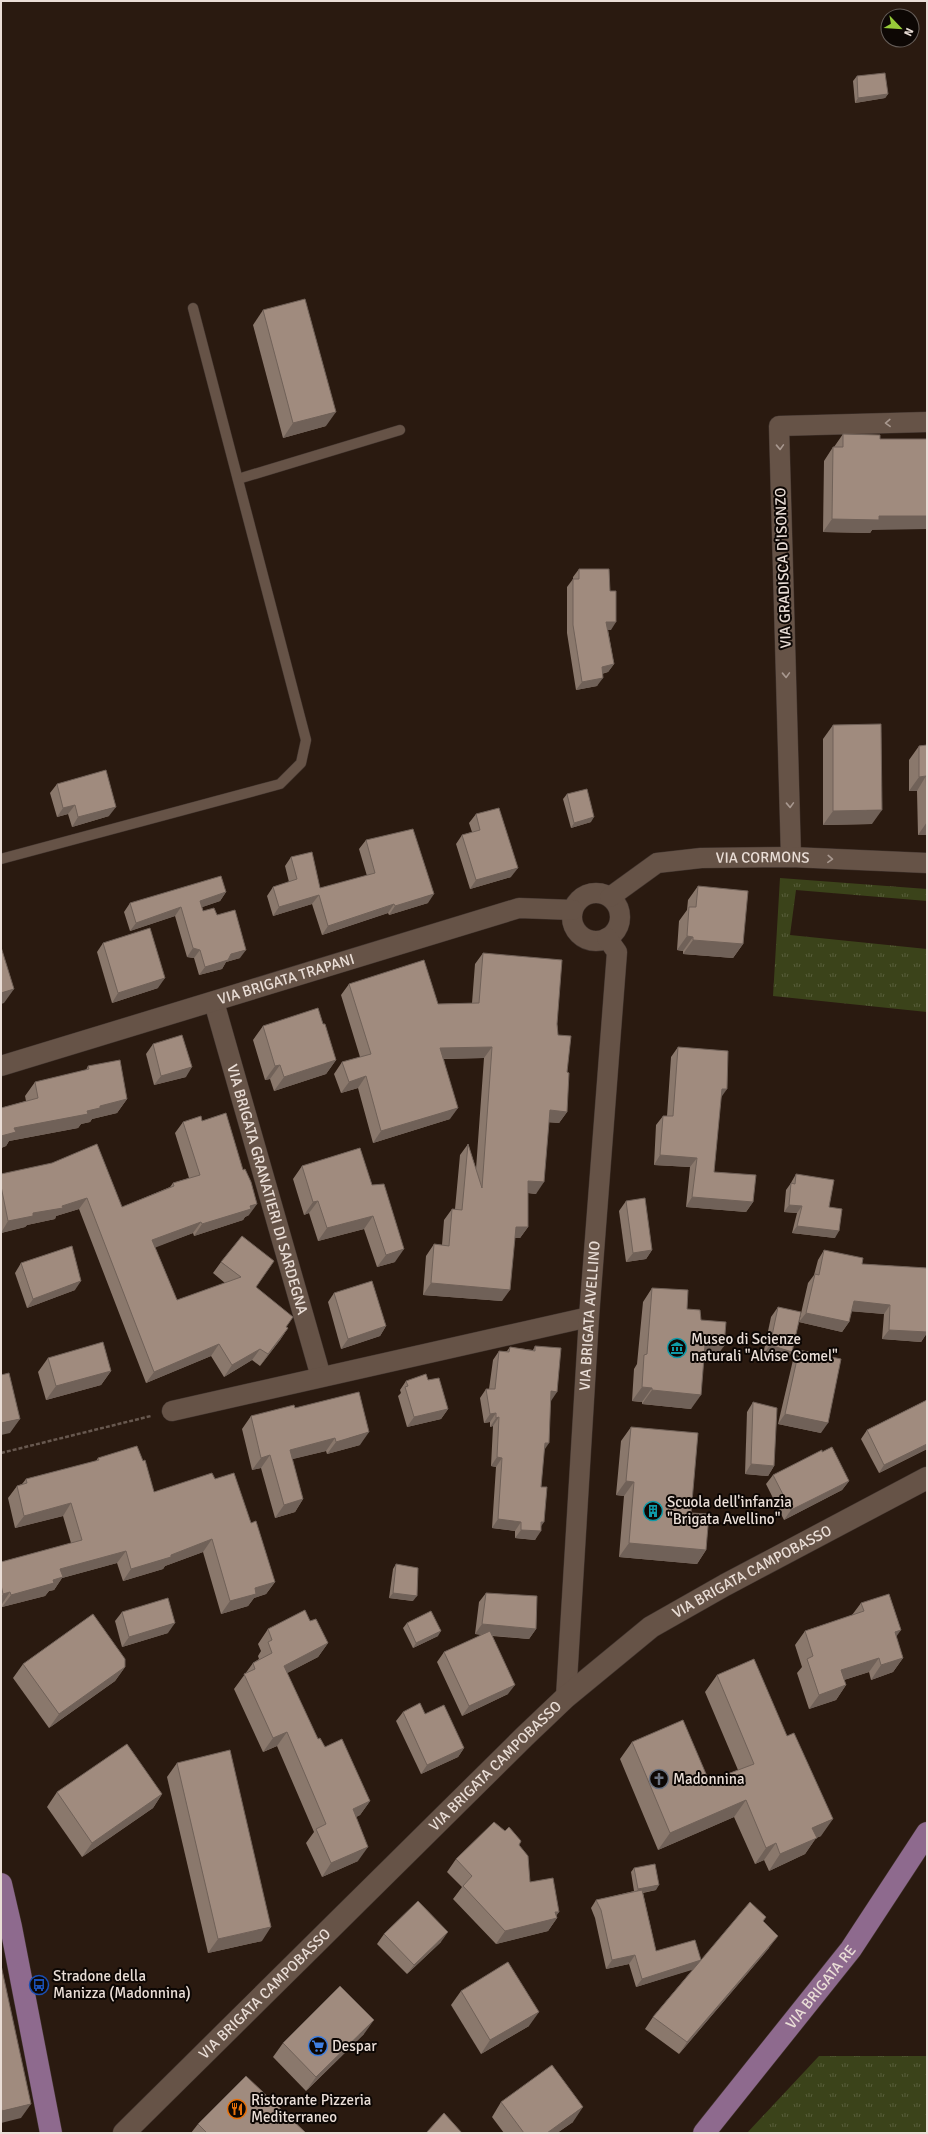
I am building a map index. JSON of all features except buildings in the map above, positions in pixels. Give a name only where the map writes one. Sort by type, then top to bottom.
[{"type":"main road","name":"VIA BRIGATA CAMPOBASSO","points":[[124,2133],[566,1697],[651,1627],[725,1585],[927,1478]]},
{"type":"main road","name":"VIA BRIGATA RE","points":[[704,2133],[851,1949],[927,1833]]},
{"type":"main road","points":[[1,1884],[6,1927],[51,2133]]},
{"type":"street","name":"VIA GRADISCA D'ISONZO","points":[[791,857],[779,426],[927,422]]},
{"type":"street","name":"VIA CORMONS","points":[[610,897],[657,863],[701,858],[791,857],[927,863]]},
{"type":"street","points":[[592,893],[601,893],[610,897],[616,904],[619,918],[614,932],[607,938],[597,941],[588,940],[580,935],[574,928],[572,919],[573,910],[583,896],[592,893]]},
{"type":"street","name":"VIA BRIGATA TRAPANI","points":[[1,1066],[519,908],[573,910]]},
{"type":"street","name":"VIA BRIGATA AVELLINO","points":[[566,1697],[589,1317],[617,952],[607,938]]},
{"type":"street","name":"VIA BRIGATA GRANATIERI DI SARDEGNA","points":[[214,1002],[321,1377]]},
{"type":"street","points":[[172,1411],[589,1317]]},
{"type":"lane","points":[[1,859],[280,784],[301,763],[306,740],[193,308]]},
{"type":"lane","points":[[238,479],[400,430]]},
{"type":"path","points":[[1,1453],[172,1411]]},
{"type":"green space","points":[[780,878],[927,889],[927,901],[796,890],[790,935],[927,949],[927,1012],[773,996]]},
{"type":"green space","points":[[819,2056],[927,2056],[927,2133],[747,2133]]},
{"type":"place","name":"Museo di Scienze naturali \"Alvise Comel\"","points":[[677,1348]]},
{"type":"place","name":"Scuola dell'infanzia \"Brigata Avellino\"","points":[[653,1511]]},
{"type":"place","name":"Madonnina","points":[[659,1779]]},
{"type":"place","name":"Stradone della Manizza (Madonnina)","points":[[39,1985]]},
{"type":"place","name":"Despar","points":[[318,2046]]},
{"type":"place","name":"Ristorante Pizzeria Mediterraneo","points":[[237,2109]]}]
